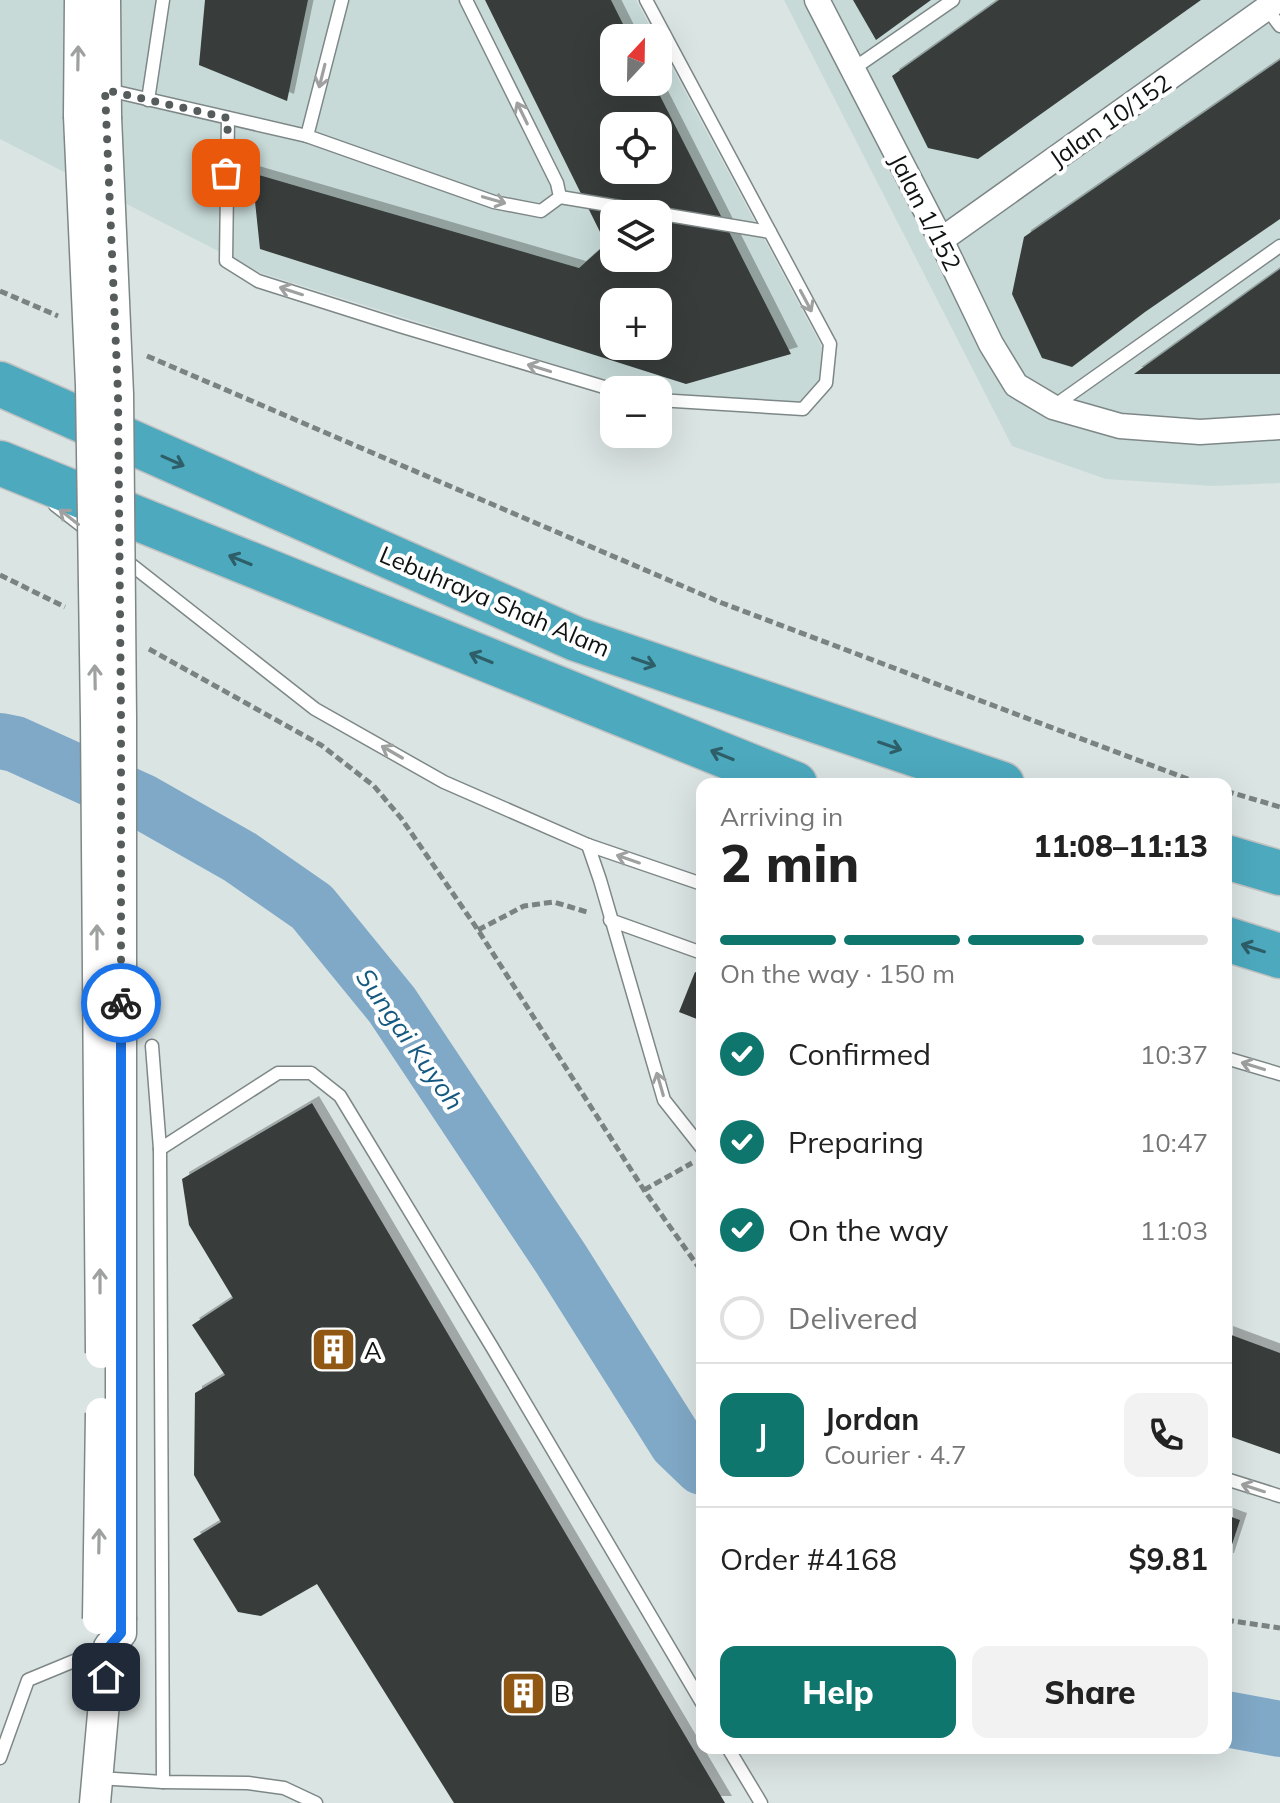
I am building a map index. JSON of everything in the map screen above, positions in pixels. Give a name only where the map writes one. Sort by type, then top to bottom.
[{"type":"highway","name":"Lebuhraya Shah Alam","points":[[0,384],[576,639],[984,778]]},
{"type":"highway","points":[[2,464],[780,778]]},
{"type":"highway","points":[[1232,859],[1280,873]]},
{"type":"highway","points":[[1232,941],[1280,956]]},
{"type":"street","points":[[80,0],[97,107]]},
{"type":"street","points":[[96,1790],[109,1628],[101,1398],[91,385],[97,107],[105,0]]},
{"type":"street","name":"Jalan 1/152","points":[[817,0],[991,344],[1016,385],[1053,407],[1120,426],[1200,432],[1280,427]]},
{"type":"street","name":"Jalan 10/152","points":[[941,240],[1271,9]]},
{"type":"lane","points":[[148,100],[163,0]]},
{"type":"lane","points":[[307,136],[342,0]]},
{"type":"lane","points":[[466,0],[557,183],[560,197]]},
{"type":"lane","points":[[646,0],[830,344],[826,383],[803,409],[672,401]]},
{"type":"lane","points":[[853,69],[953,0]]},
{"type":"lane","points":[[97,107],[148,100],[307,136],[494,202],[541,211],[560,197],[770,232]]},
{"type":"lane","points":[[228,118],[226,261],[258,281],[600,386]]},
{"type":"lane","points":[[1053,407],[1280,246]]},
{"type":"lane","points":[[2,464],[315,709],[444,782],[588,845],[696,882]]},
{"type":"lane","points":[[588,845],[664,1100],[696,1140]]},
{"type":"lane","points":[[610,920],[696,951]]},
{"type":"lane","points":[[152,1046],[160,1149],[163,1782]]},
{"type":"lane","points":[[1232,1060],[1280,1074]]},
{"type":"lane","points":[[160,1149],[278,1073],[311,1073],[340,1096],[696,1693]]},
{"type":"lane","points":[[1232,1481],[1280,1496]]},
{"type":"lane","points":[[0,1758],[28,1680],[109,1628]]},
{"type":"lane","points":[[732,1754],[761,1803]]},
{"type":"lane","points":[[96,1790],[163,1782],[248,1783],[284,1788],[316,1803]]},
{"type":"path","points":[[178,370],[722,603],[1185,778]]},
{"type":"path","points":[[0,575],[66,608]]},
{"type":"path","points":[[145,646],[321,745],[374,786],[401,818],[478,930],[644,1190],[696,1264]]},
{"type":"path","points":[[1232,793],[1280,807]]},
{"type":"path","points":[[478,930],[524,906],[554,902],[610,920]]},
{"type":"path","points":[[644,1190],[696,1160]]},
{"type":"path","points":[[1232,1621],[1280,1628]]},
{"type":"shaded area","points":[[0,0],[636,0],[649,24],[600,24],[600,96],[672,96],[672,67],[822,347],[819,381],[799,402],[672,394],[672,376],[600,376],[600,379],[261,273],[0,139]]},
{"type":"shaded area","points":[[784,0],[1280,0],[1280,483],[1213,486],[1106,479],[1012,446]]},
{"type":"building","points":[[205,0],[308,0],[287,101],[199,65]]},
{"type":"building","points":[[485,0],[611,0],[623,24],[600,24],[600,96],[660,96],[668,112],[600,112],[600,184],[672,184],[672,119],[791,354],[686,384],[672,380],[672,376],[661,376],[610,360],[672,360],[672,288],[600,288],[600,357],[260,249],[252,173],[579,268],[600,249],[600,272],[672,272],[672,200],[600,200],[600,232]]},
{"type":"building","points":[[853,0],[931,0],[876,40]]},
{"type":"building","points":[[999,0],[1201,0],[978,159],[928,148],[892,76]]},
{"type":"building","points":[[1280,60],[1280,219],[1145,312],[1072,367],[1042,358],[1012,294],[1024,237]]},
{"type":"building","points":[[1280,269],[1280,374],[1134,374]]},
{"type":"building","points":[[695,972],[696,1019],[679,1012]]},
{"type":"building","points":[[312,1103],[725,1803],[454,1803],[317,1584],[261,1616],[238,1612],[193,1539],[221,1522],[194,1475],[195,1393],[225,1375],[192,1325],[233,1298],[189,1225],[182,1179]]},
{"type":"building","points":[[1232,1335],[1280,1353],[1280,1454],[1232,1437]]},
{"type":"building","points":[[1232,1517],[1240,1520],[1232,1545]]},
{"type":"waterway","name":"Sungai Kuyoh","points":[[0,741],[15,744],[143,802],[240,857],[312,907],[392,1005],[561,1259],[677,1443],[696,1461]]},
{"type":"waterway","name":"Sungai Kuyoh","points":[[1232,1720],[1280,1729]]},
{"type":"way so far","points":[[121,1003],[118,394],[105,90],[228,118],[226,173]]},
{"type":"place","name":"A","points":[[333,1350]]},
{"type":"place","name":"B","points":[[523,1693]]},
{"type":"route","points":[[106,1677],[109,1647],[121,1633],[121,1003]]}]
